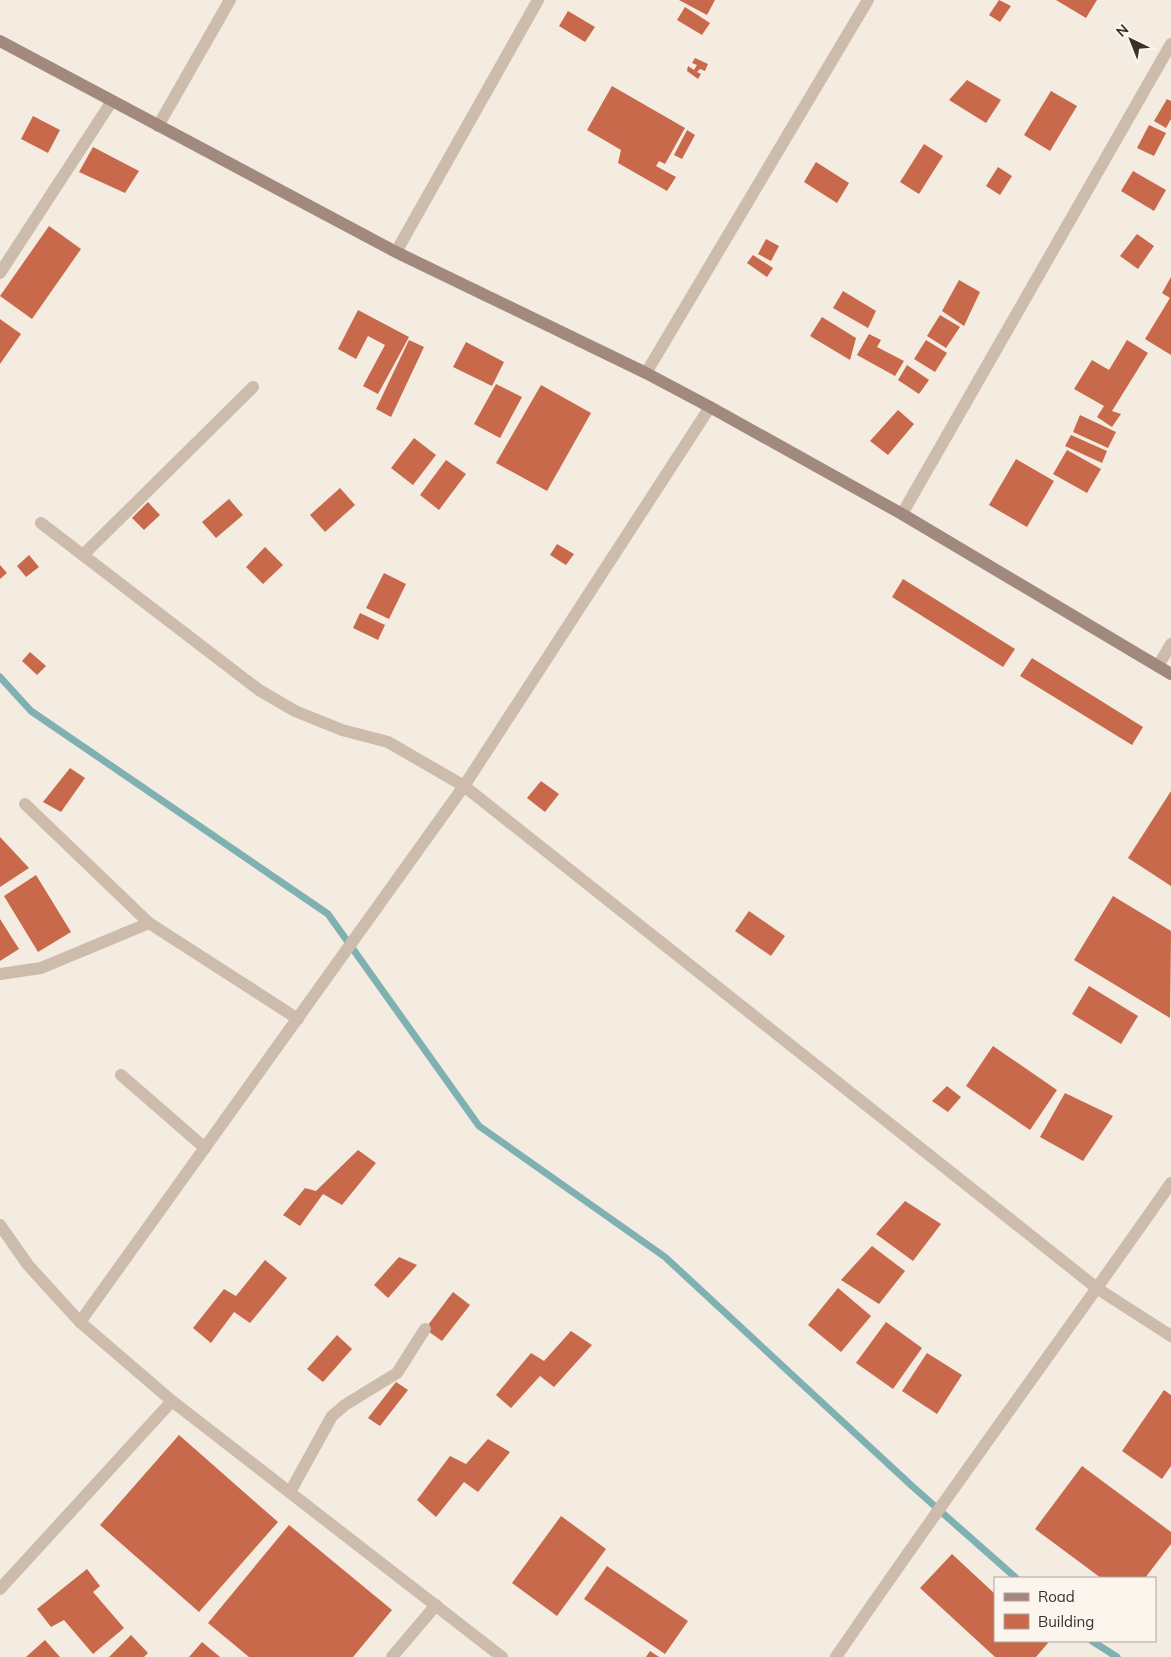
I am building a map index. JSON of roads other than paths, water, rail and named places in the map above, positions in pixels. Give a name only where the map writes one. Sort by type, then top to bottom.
[{"type":"street","points":[[158,126],[230,0]]},
{"type":"street","points":[[396,252],[538,0]]},
{"type":"street","points":[[646,373],[868,0]]},
{"type":"street","points":[[0,41],[396,252],[646,373],[710,407],[902,514],[1171,674]]},
{"type":"street","points":[[902,514],[1171,44]]},
{"type":"street","points":[[0,273],[112,101]]},
{"type":"street","points":[[83,555],[253,387]]},
{"type":"street","points":[[80,1322],[464,786],[710,407]]},
{"type":"street","points":[[41,523],[259,690],[295,711],[334,726],[388,742],[464,786],[1098,1289],[1171,1336]]},
{"type":"street","points":[[1158,666],[1171,644]]},
{"type":"street","points":[[25,804],[149,923],[298,1019]]},
{"type":"street","points":[[0,974],[41,968],[149,923]]},
{"type":"street","points":[[121,1076],[205,1148]]},
{"type":"street","points":[[836,1657],[929,1521],[1098,1289],[1171,1183]]},
{"type":"street","points":[[0,1225],[28,1265],[80,1322],[172,1401],[502,1657]]},
{"type":"street","points":[[0,1249],[10,1240]]},
{"type":"street","points":[[290,1492],[332,1416],[345,1405],[397,1373],[425,1328]]},
{"type":"street","points":[[0,1589],[172,1401]]},
{"type":"street","points":[[392,1657],[436,1605]]},
{"type":"waterway","points":[[0,677],[31,711],[328,914],[479,1126],[665,1257],[912,1486],[1015,1577]]},
{"type":"waterway","points":[[1094,1642],[1117,1657]]}]
